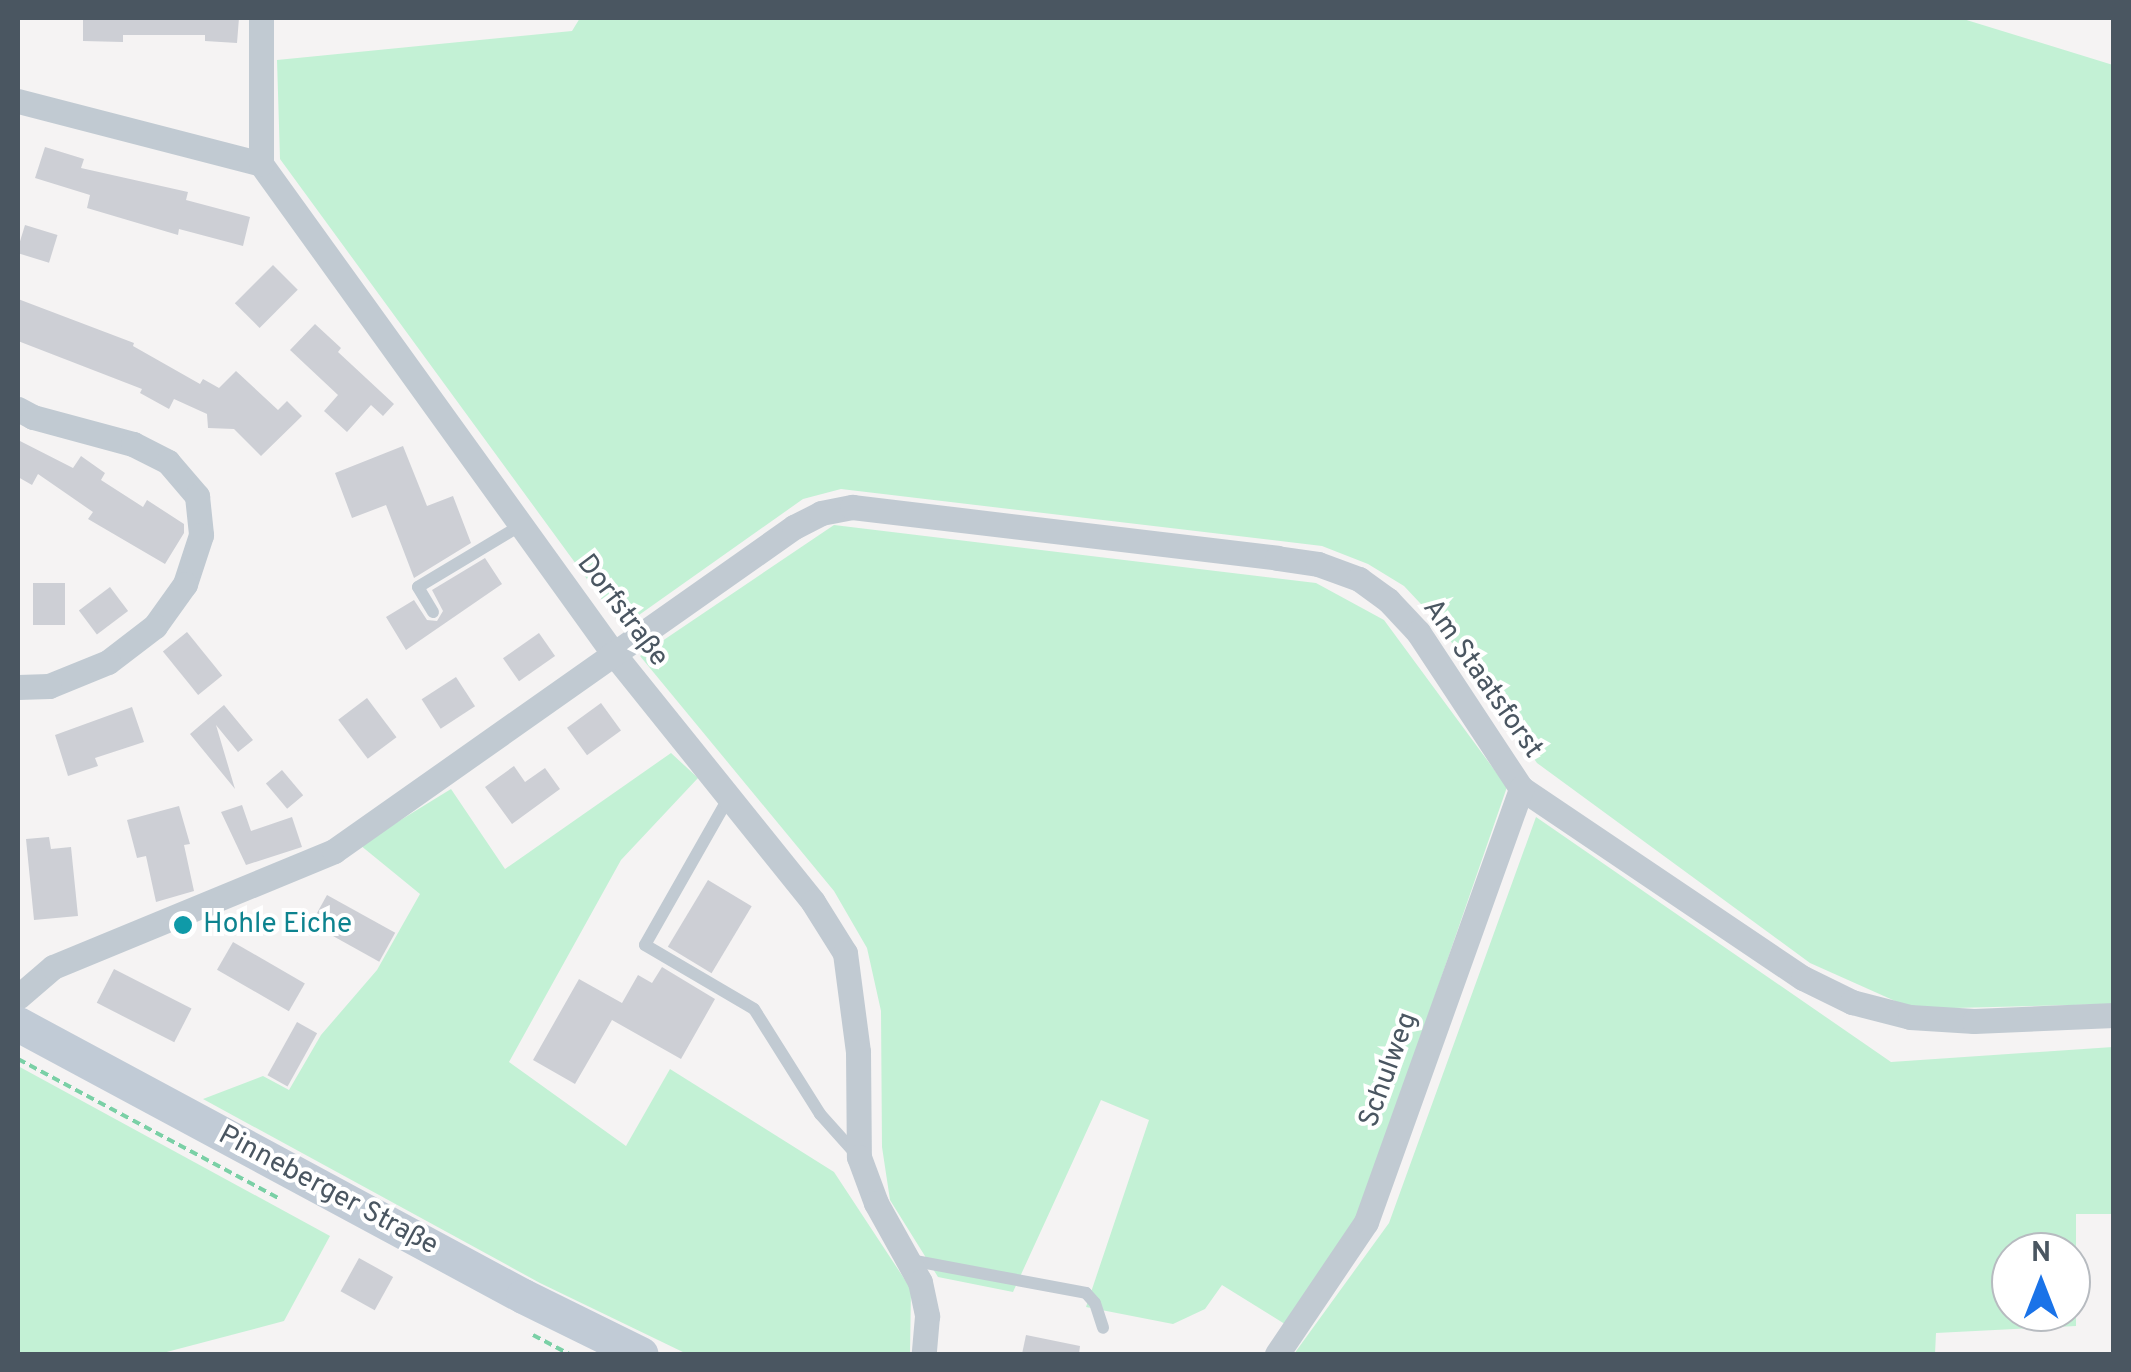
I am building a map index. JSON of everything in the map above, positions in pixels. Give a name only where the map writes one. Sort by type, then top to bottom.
[{"type":"main road","name":"Pinneberger Straße","points":[[18,1024],[523,1296],[641,1354]]},
{"type":"street","points":[[18,101],[260,164],[261,18]]},
{"type":"street","name":"Dorfstraße","points":[[260,164],[613,653],[813,902],[845,952],[858,1052],[859,1158],[876,1203],[920,1282],[927,1316],[924,1354]]},
{"type":"street","points":[[18,409],[33,417],[133,444],[168,462],[197,496],[201,535],[185,584],[155,626],[108,662],[49,686],[18,687]]},
{"type":"street","name":"Am Staatsforst","points":[[613,653],[794,528],[822,513],[852,506],[1318,564],[1359,578],[1408,621],[1520,788],[1803,978],[1852,1002],[1910,1017],[1974,1021],[2114,1016]]},
{"type":"street","points":[[18,997],[68,961],[334,850],[613,653]]},
{"type":"street","name":"Schulweg","points":[[1277,1354],[1366,1222],[1520,788]]},
{"type":"lane","points":[[433,612],[418,587],[521,525]]},
{"type":"lane","points":[[729,797],[645,944],[754,1009],[820,1114],[859,1158]]},
{"type":"lane","points":[[907,1259],[1086,1293],[1095,1303],[1104,1328]]},
{"type":"green space","points":[[580,18],[1960,18],[2113,65],[2113,1004],[1913,1009],[1810,963],[1537,763],[1435,619],[1404,586],[1368,564],[1322,546],[841,489],[803,499],[622,627],[280,159],[277,60],[572,31]]},
{"type":"green space","points":[[834,525],[1316,583],[1384,620],[1507,787],[1359,1216],[1288,1326],[1222,1285],[1205,1309],[1173,1324],[1086,1307],[1149,1120],[1101,1100],[1013,1292],[938,1277],[890,1200],[882,1147],[881,1011],[867,948],[834,891],[640,656]]},
{"type":"green space","points":[[671,753],[698,778],[621,860],[509,1062],[626,1146],[670,1069],[834,1172],[911,1289],[910,1354],[687,1354],[540,1283],[203,1099],[263,1076],[289,1090],[321,1035],[377,970],[420,894],[360,845],[451,789],[505,869]]},
{"type":"green space","points":[[1536,817],[1891,1062],[2113,1047],[2113,1214],[2076,1214],[2076,1232],[1991,1232],[1991,1330],[1936,1333],[1935,1354],[1294,1354],[1389,1223]]},
{"type":"green space","points":[[18,1066],[330,1236],[284,1321],[159,1354],[18,1354]]},
{"type":"building","points":[[83,18],[239,18],[237,43],[205,41],[205,35],[123,35],[123,42],[83,41]]},
{"type":"building","points":[[45,147],[84,159],[81,168],[188,192],[186,200],[250,217],[243,246],[179,229],[178,235],[87,208],[90,195],[35,178]]},
{"type":"building","points":[[25,225],[58,235],[49,263],[18,253]]},
{"type":"building","points":[[273,265],[298,290],[260,328],[235,303]]},
{"type":"building","points":[[18,299],[134,343],[133,346],[200,384],[203,379],[219,388],[236,371],[278,410],[287,401],[302,416],[261,456],[234,429],[208,428],[207,414],[174,399],[169,409],[140,393],[142,389],[18,341]]},
{"type":"building","points":[[315,324],[341,348],[338,352],[394,404],[383,416],[371,405],[347,432],[324,411],[338,395],[290,350]]},
{"type":"building","points":[[18,440],[73,468],[81,456],[105,473],[101,480],[143,507],[147,500],[184,524],[184,533],[165,564],[88,519],[93,512],[38,474],[32,485],[18,477]]},
{"type":"building","points":[[403,446],[427,506],[453,496],[471,543],[414,578],[386,505],[352,518],[335,473]]},
{"type":"building","points":[[485,558],[502,584],[406,650],[386,617],[414,600],[427,620],[437,621],[443,611],[432,590]]},
{"type":"building","points":[[33,583],[65,583],[65,625],[33,625]]},
{"type":"building","points":[[110,587],[128,611],[97,634],[79,610]]},
{"type":"building","points":[[187,632],[222,676],[198,695],[163,652]]},
{"type":"building","points":[[539,633],[555,656],[519,681],[503,658]]},
{"type":"building","points":[[456,677],[475,706],[441,729],[422,699]]},
{"type":"building","points":[[367,698],[396,737],[368,759],[338,720]]},
{"type":"building","points":[[601,703],[621,731],[587,755],[567,728]]},
{"type":"building","points":[[224,705],[253,740],[238,752],[216,725],[235,789],[190,734]]},
{"type":"building","points":[[132,707],[144,742],[95,758],[98,766],[68,776],[55,735]]},
{"type":"building","points":[[514,766],[525,782],[545,768],[560,789],[512,824],[485,787]]},
{"type":"building","points":[[282,770],[303,795],[287,809],[266,783]]},
{"type":"building","points":[[242,805],[251,831],[292,817],[302,847],[246,865],[221,812]]},
{"type":"building","points":[[179,806],[190,844],[184,845],[194,891],[156,902],[146,856],[137,858],[127,820]]},
{"type":"building","points":[[49,837],[51,849],[71,847],[78,916],[34,920],[26,839]]},
{"type":"building","points":[[708,880],[752,906],[712,973],[668,947]]},
{"type":"building","points":[[327,895],[395,933],[379,962],[311,924]]},
{"type":"building","points":[[233,942],[305,984],[289,1011],[217,970]]},
{"type":"building","points":[[662,967],[715,999],[681,1059],[612,1020],[575,1084],[533,1060],[579,979],[622,1003],[638,975],[652,983]]},
{"type":"building","points":[[114,969],[192,1008],[174,1042],[97,1003]]},
{"type":"building","points":[[297,1022],[317,1033],[288,1087],[267,1075]]},
{"type":"building","points":[[359,1258],[393,1277],[375,1310],[341,1291]]},
{"type":"building","points":[[1026,1335],[1080,1346],[1079,1354],[1022,1354]]},
{"type":"place","name":"Hohle Eiche","points":[[183,925]]}]
